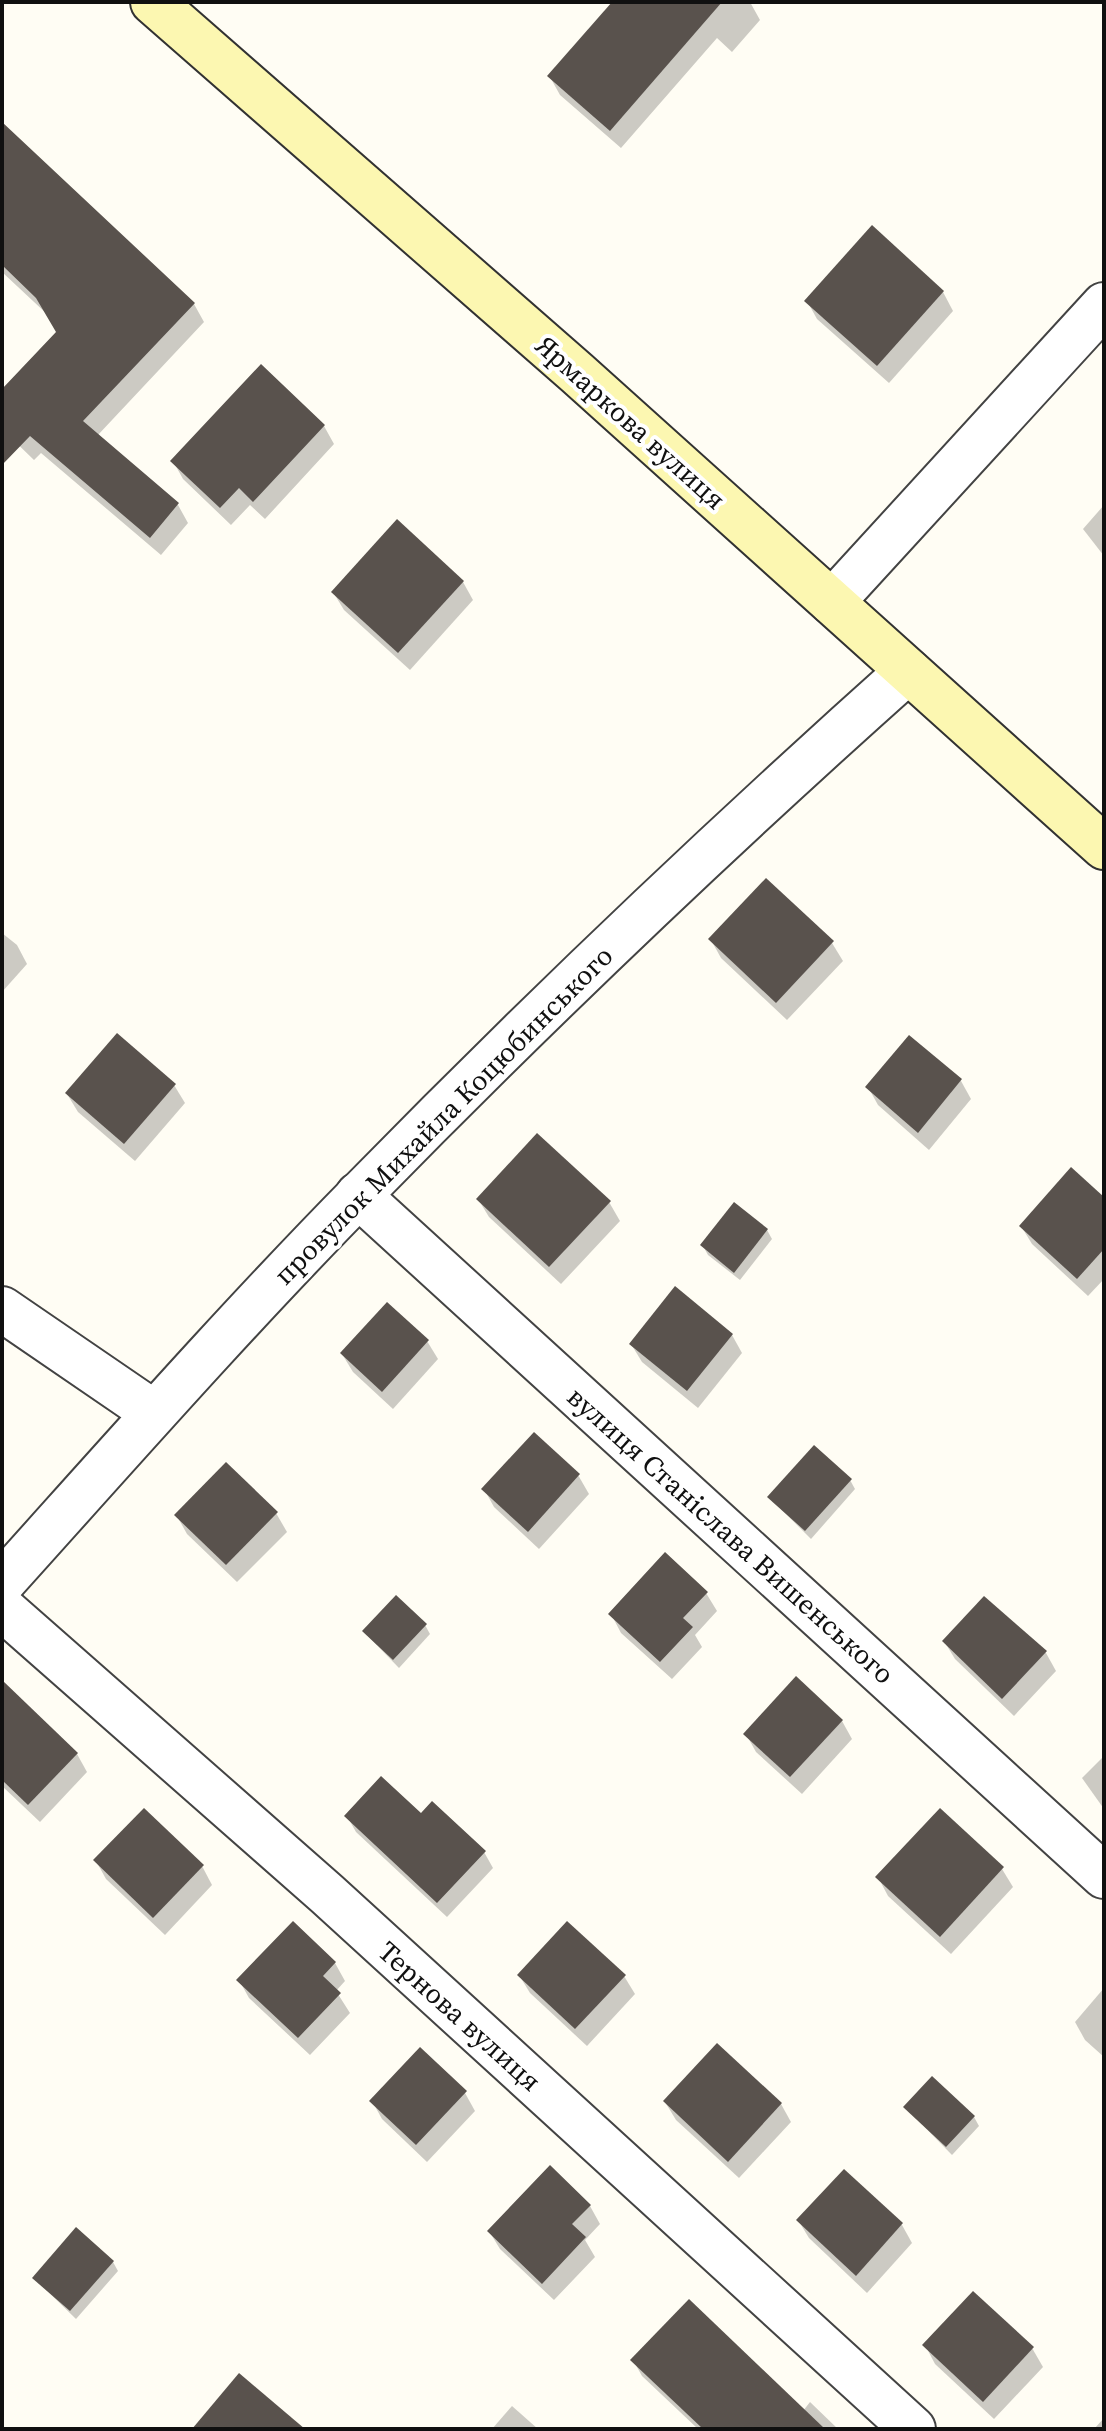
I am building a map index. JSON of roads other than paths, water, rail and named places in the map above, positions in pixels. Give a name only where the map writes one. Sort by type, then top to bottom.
[{"type":"main road","name":"Ярмаркова вулиця","points":[[153,2],[566,363],[1104,847]]},
{"type":"street","points":[[832,602],[1104,305]]},
{"type":"street","name":"провулок Михайла Коцюбинського","points":[[2,1583],[154,1413],[358,1195],[556,997],[760,803],[908,671]]},
{"type":"street","name":"вулиця Станіслава Вишенського","points":[[358,1195],[1104,1876]]},
{"type":"street","points":[[2,1309],[154,1413]]},
{"type":"street","name":"Тернова вулиця","points":[[2,1608],[327,1894],[913,2429]]}]
